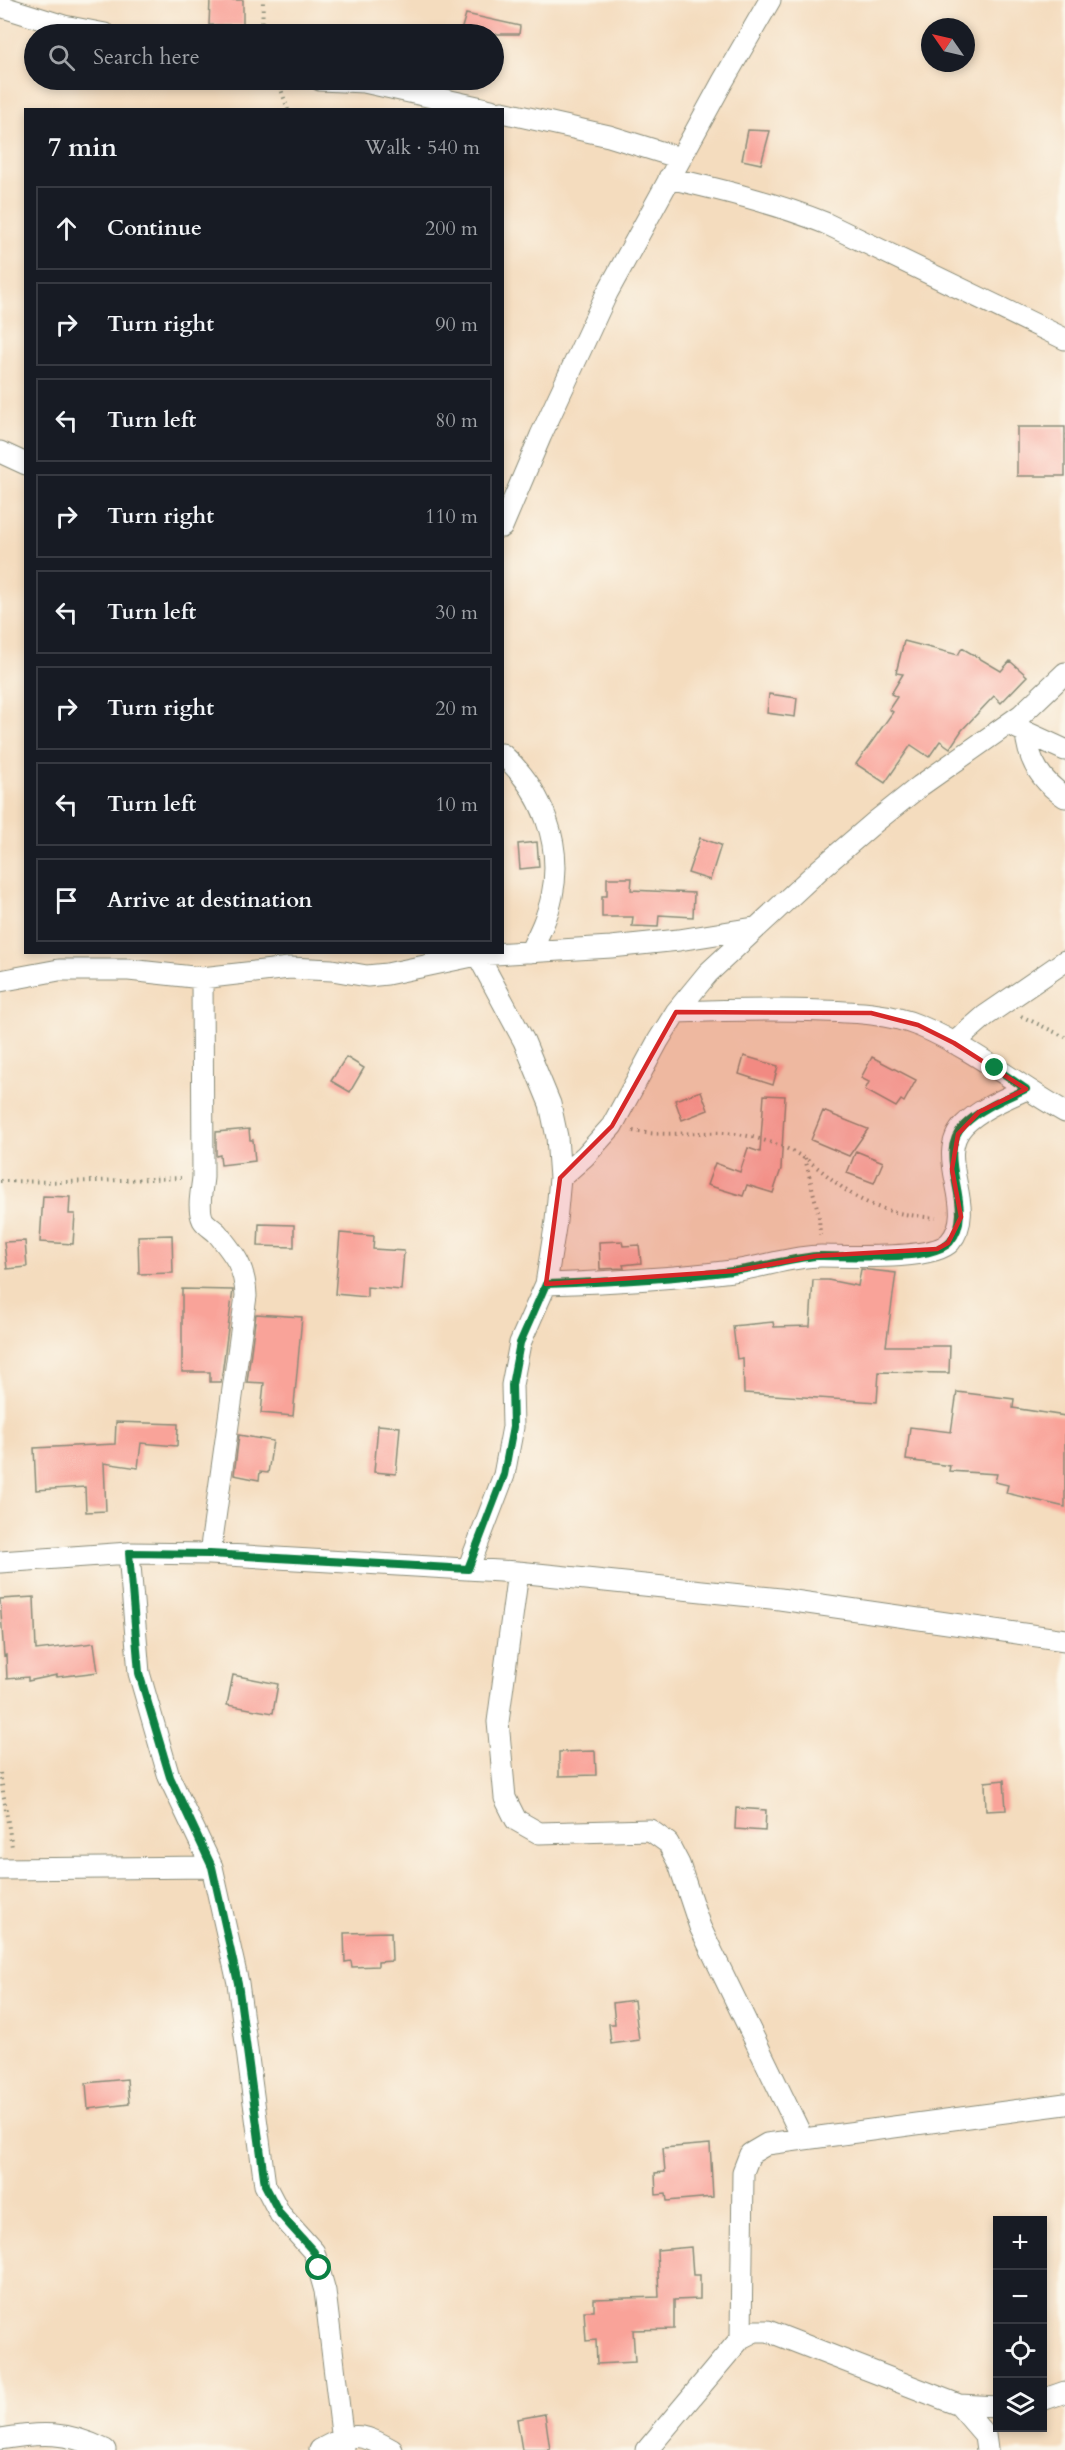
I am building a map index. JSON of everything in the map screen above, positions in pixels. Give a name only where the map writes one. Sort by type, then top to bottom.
[{"type":"street","points":[[504,522],[541,435],[607,293],[680,158],[770,0]]},
{"type":"street","points":[[0,6],[58,24]]},
{"type":"street","points":[[400,90],[482,108]]},
{"type":"street","points":[[504,112],[609,135],[680,158]]},
{"type":"street","points":[[669,178],[788,208],[825,222],[1065,339]]},
{"type":"street","points":[[0,452],[24,463]]},
{"type":"street","points":[[560,1178],[585,1156],[612,1126],[676,1012],[708,973],[754,928],[875,822],[920,786],[1017,728],[1065,673]]},
{"type":"street","points":[[1017,728],[1065,750]]},
{"type":"street","points":[[1017,728],[1028,755],[1044,781],[1065,797]]},
{"type":"street","points":[[504,756],[516,766],[534,792],[546,814],[552,838],[553,894],[548,912],[530,952]]},
{"type":"street","points":[[504,953],[633,945],[754,928]]},
{"type":"street","points":[[0,981],[60,970],[129,970],[202,978],[289,968],[332,970],[367,976],[387,974],[476,954],[524,1041],[550,1104],[557,1137],[560,1178],[546,1284],[520,1343],[512,1385],[513,1427],[504,1475],[468,1569]]},
{"type":"street","points":[[954,1043],[1004,1003],[1065,961]]},
{"type":"street","points":[[202,978],[201,1205],[203,1220],[241,1265],[245,1277],[246,1296],[210,1554]]},
{"type":"street","points":[[676,1012],[743,1010],[871,1013],[918,1025],[954,1043],[1065,1112]]},
{"type":"street","points":[[546,1284],[622,1281],[734,1271],[820,1256],[866,1257],[914,1254],[937,1249],[948,1244],[956,1232],[961,1217],[960,1195],[952,1169],[958,1134],[979,1112],[1026,1089]]},
{"type":"street","points":[[129,1553],[139,1673],[170,1777],[212,1867],[238,1983],[265,2185],[280,2214],[314,2252],[319,2268],[325,2291],[343,2444]]},
{"type":"street","points":[[0,1562],[129,1553],[210,1554],[518,1572],[780,1599],[1065,1640]]},
{"type":"street","points":[[518,1572],[498,1722],[505,1798],[516,1820],[539,1833],[650,1830],[668,1843],[679,1864],[700,1927],[802,2139]]},
{"type":"street","points":[[7,1868],[212,1867]]},
{"type":"street","points":[[741,2338],[743,2172],[750,2154],[767,2144],[1065,2104]]},
{"type":"street","points":[[647,2450],[741,2338],[755,2331],[768,2331],[959,2405],[993,2407]]},
{"type":"street","points":[[1047,2398],[1065,2392]]},
{"type":"street","points":[[959,2405],[985,2435],[987,2450]]},
{"type":"street","points":[[0,2439],[51,2433],[83,2439],[105,2450]]},
{"type":"street","points":[[320,2450],[343,2444],[358,2436],[376,2441],[392,2450]]},
{"type":"path","points":[[262,24],[263,0]]},
{"type":"path","points":[[281,90],[287,108]]},
{"type":"path","points":[[1004,1003],[1029,1022],[1065,1037]]},
{"type":"path","points":[[612,1126],[637,1132],[743,1135],[779,1145],[805,1158],[839,1185],[878,1209],[906,1216],[961,1217]]},
{"type":"path","points":[[805,1158],[819,1216],[820,1256]]},
{"type":"path","points":[[0,1181],[65,1182],[202,1177]]},
{"type":"path","points":[[0,1773],[7,1868]]},
{"type":"highlighted area","points":[[676,1012],[871,1013],[918,1025],[954,1043],[1026,1089],[979,1112],[958,1134],[952,1169],[961,1217],[948,1243],[937,1249],[816,1256],[734,1271],[546,1284],[560,1178],[612,1126]]},
{"type":"building","points":[[210,0],[243,0],[243,24],[209,24]]},
{"type":"building","points":[[466,14],[520,26],[519,34],[504,34],[504,24],[463,24]]},
{"type":"building","points":[[748,130],[770,131],[761,164],[742,160]]},
{"type":"building","points":[[1017,427],[1065,427],[1065,476],[1017,476]]},
{"type":"building","points":[[904,641],[958,655],[962,648],[1001,671],[1010,661],[1027,676],[1001,703],[994,696],[962,730],[950,748],[940,741],[929,757],[911,745],[885,783],[856,764],[893,712],[889,709],[897,697],[891,694],[903,674],[896,673]]},
{"type":"building","points":[[769,694],[797,698],[795,717],[767,713]]},
{"type":"building","points":[[700,838],[721,845],[710,880],[688,873]]},
{"type":"building","points":[[537,842],[539,867],[520,869],[518,844]]},
{"type":"building","points":[[607,878],[632,878],[631,890],[694,893],[693,917],[659,915],[658,927],[632,926],[633,917],[602,917],[602,896],[607,896]]},
{"type":"building","points":[[744,1056],[778,1066],[773,1085],[739,1074]]},
{"type":"building","points":[[346,1057],[364,1068],[350,1092],[331,1081]]},
{"type":"building","points":[[872,1057],[916,1080],[904,1102],[901,1100],[896,1107],[865,1090],[869,1082],[861,1078]]},
{"type":"building","points":[[701,1091],[708,1110],[682,1120],[675,1100]]},
{"type":"building","points":[[764,1095],[785,1096],[781,1169],[773,1193],[747,1185],[743,1196],[707,1185],[715,1163],[740,1172],[748,1148],[760,1152]]},
{"type":"building","points":[[823,1111],[868,1129],[849,1156],[811,1140]]},
{"type":"building","points":[[249,1129],[250,1140],[253,1140],[255,1161],[221,1165],[220,1155],[216,1156],[216,1132]]},
{"type":"building","points":[[856,1151],[883,1162],[874,1183],[847,1173]]},
{"type":"building","points":[[43,1196],[70,1197],[69,1214],[75,1214],[73,1244],[40,1242]]},
{"type":"building","points":[[259,1224],[294,1225],[294,1247],[258,1246]]},
{"type":"building","points":[[340,1233],[374,1236],[373,1249],[404,1251],[401,1290],[367,1287],[367,1297],[335,1294]]},
{"type":"building","points":[[172,1235],[173,1273],[139,1274],[138,1236]]},
{"type":"building","points":[[25,1241],[27,1267],[7,1269],[4,1242]]},
{"type":"building","points":[[622,1241],[623,1246],[639,1245],[641,1263],[623,1265],[624,1268],[600,1269],[599,1242]]},
{"type":"building","points":[[861,1269],[896,1273],[886,1346],[950,1346],[949,1373],[879,1372],[877,1402],[744,1393],[743,1358],[737,1359],[733,1326],[773,1322],[774,1327],[810,1326],[813,1280],[828,1280],[858,1286]]},
{"type":"building","points":[[182,1289],[233,1290],[221,1382],[210,1382],[210,1372],[182,1372]]},
{"type":"building","points":[[256,1314],[302,1317],[293,1416],[261,1413],[264,1383],[247,1382]]},
{"type":"building","points":[[957,1392],[1014,1399],[1013,1408],[1065,1416],[1065,1507],[1006,1493],[1008,1485],[995,1482],[997,1474],[949,1471],[950,1466],[906,1460],[910,1427],[951,1432]]},
{"type":"building","points":[[116,1422],[178,1424],[177,1446],[141,1443],[138,1468],[104,1463],[106,1511],[86,1512],[85,1487],[36,1490],[34,1448],[115,1444]]},
{"type":"building","points":[[378,1425],[400,1427],[396,1474],[374,1472]]},
{"type":"building","points":[[239,1435],[273,1441],[268,1473],[260,1472],[259,1480],[234,1475]]},
{"type":"building","points":[[34,1597],[36,1650],[94,1643],[98,1672],[57,1677],[57,1675],[28,1681],[28,1677],[7,1679],[0,1599]]},
{"type":"building","points":[[233,1675],[278,1684],[273,1713],[227,1705]]},
{"type":"building","points":[[595,1751],[596,1775],[559,1776],[559,1752]]},
{"type":"building","points":[[1004,1780],[1006,1810],[986,1811],[985,1782]]},
{"type":"building","points":[[736,1808],[766,1810],[765,1831],[735,1829]]},
{"type":"building","points":[[391,1932],[392,1961],[378,1962],[378,1966],[352,1967],[351,1961],[345,1962],[344,1933]]},
{"type":"building","points":[[634,2000],[639,2040],[611,2044],[609,2024],[615,2024],[613,2003]]},
{"type":"building","points":[[127,2079],[129,2104],[88,2109],[86,2083]]},
{"type":"building","points":[[710,2144],[713,2197],[667,2201],[666,2194],[656,2195],[655,2173],[665,2172],[663,2148]]},
{"type":"building","points":[[691,2247],[693,2275],[700,2275],[700,2299],[674,2300],[674,2329],[633,2330],[635,2362],[597,2364],[596,2340],[586,2341],[584,2311],[594,2311],[594,2299],[659,2297],[657,2250]]},
{"type":"building","points":[[545,2414],[550,2450],[522,2450],[517,2419]]},
{"type":"route","points":[[319,2268],[314,2252],[280,2214],[265,2185],[253,2080],[238,1983],[212,1867],[170,1777],[139,1673],[129,1553],[210,1554],[468,1569],[504,1475],[513,1427],[512,1385],[520,1343],[546,1284],[622,1281],[734,1271],[816,1256],[866,1257],[914,1254],[948,1244],[956,1232],[961,1217],[960,1195],[952,1169],[958,1134],[979,1112],[1026,1089],[995,1068]]}]
